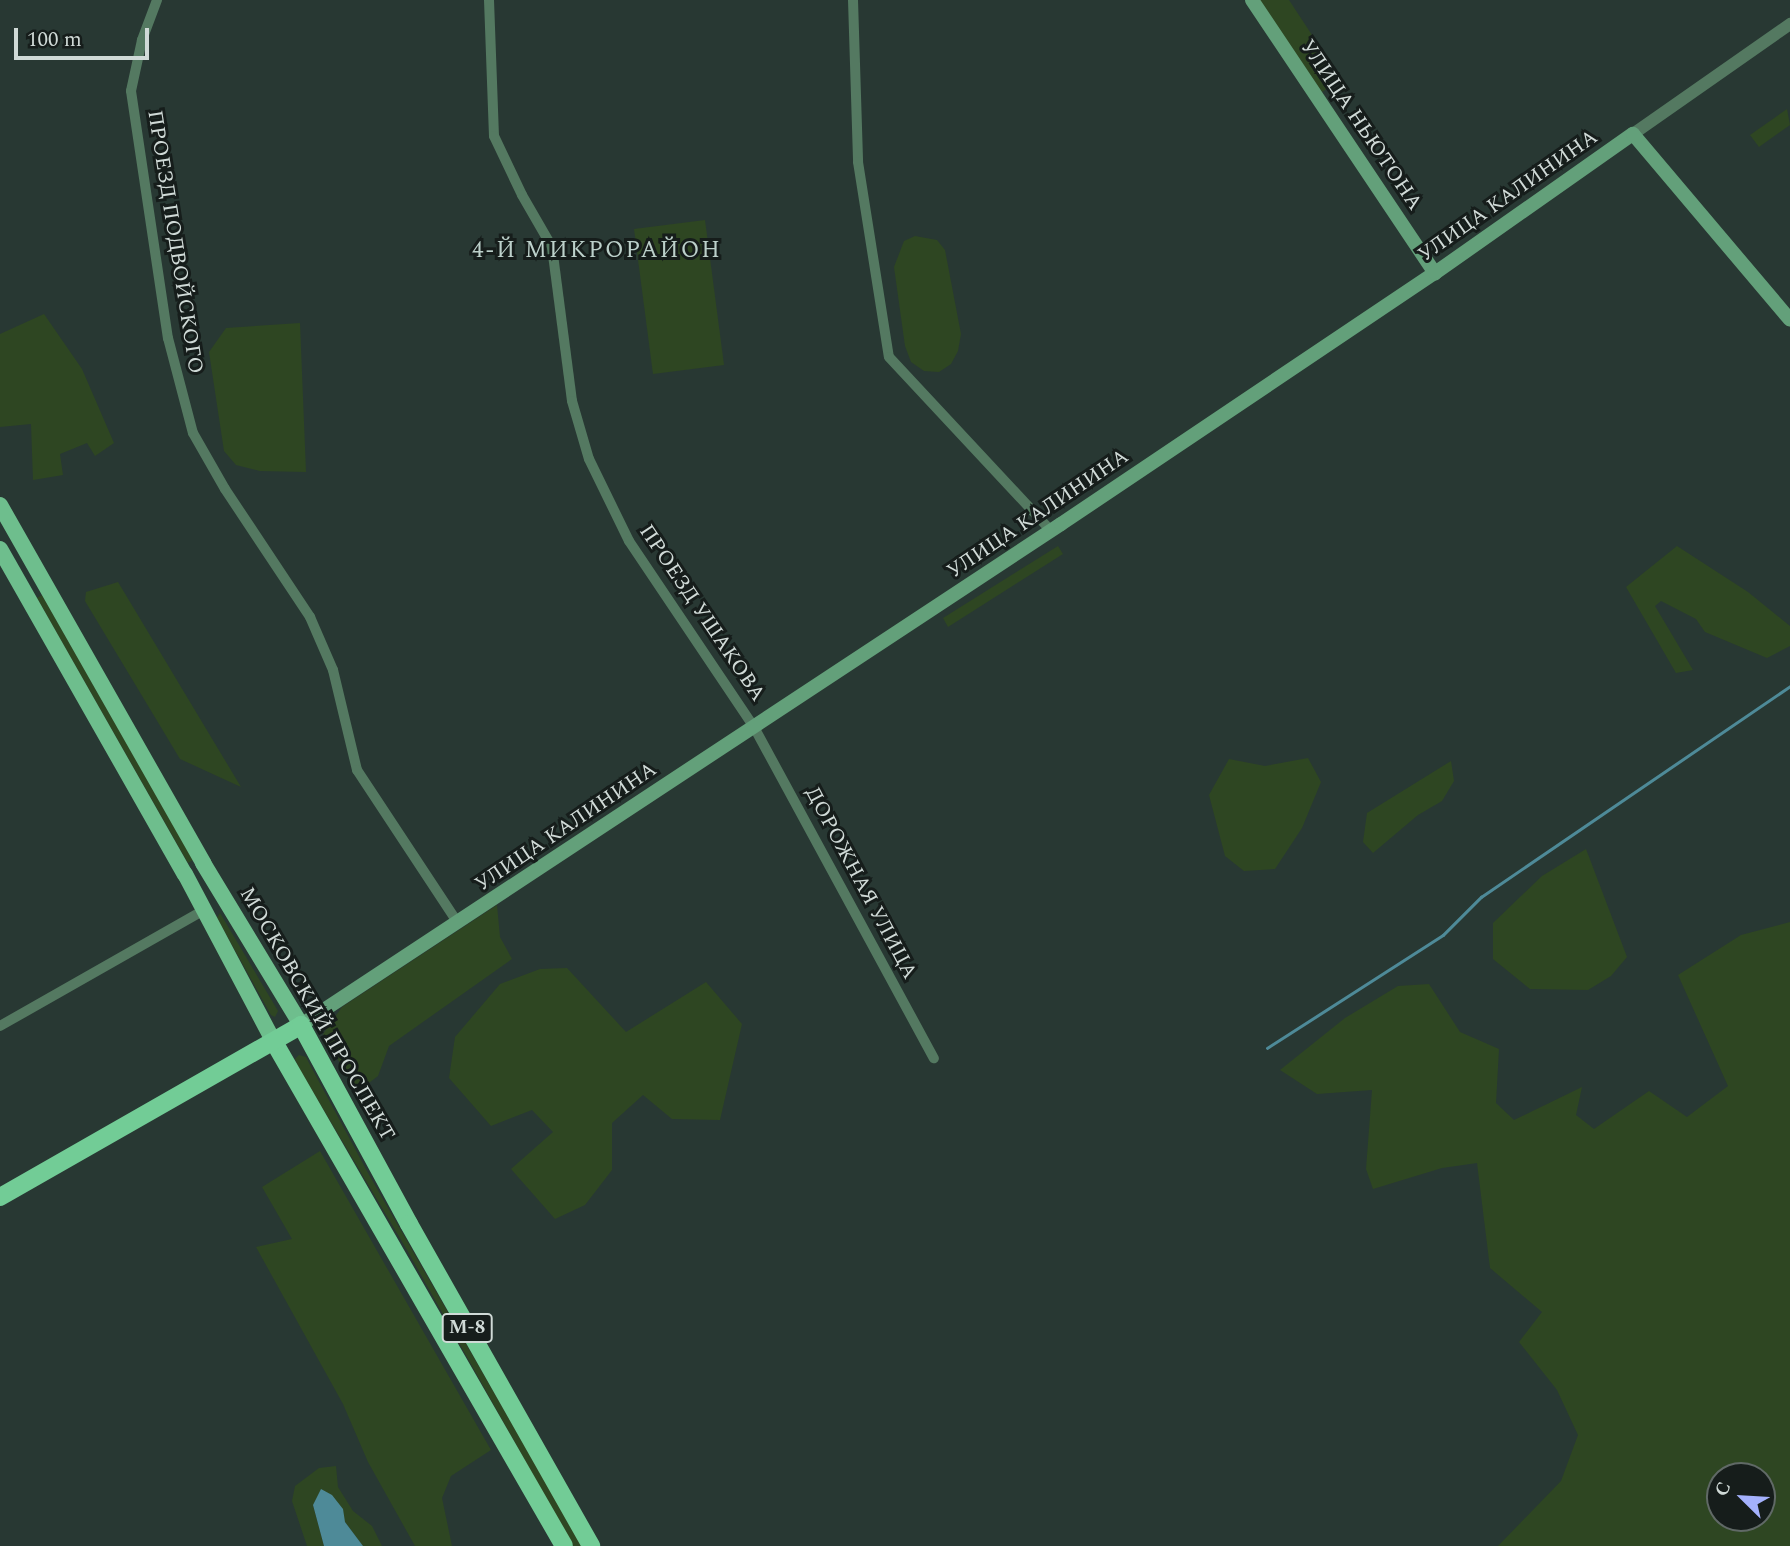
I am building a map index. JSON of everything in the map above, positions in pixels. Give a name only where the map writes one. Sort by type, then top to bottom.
[{"type":"highway","points":[[0,1198],[301,1025]]},
{"type":"highway","name":"МОСКОВСКИЙ ПРОСПЕКТ","points":[[301,1025],[409,1224],[591,1546]]},
{"type":"highway","name":"М-8","points":[[274,1042],[564,1546]]},
{"type":"main road","name":"УЛИЦА НЬЮТОНА","points":[[1252,0],[1435,273]]},
{"type":"main road","name":"УЛИЦА КАЛИНИНА","points":[[301,1025],[1051,531],[1435,273],[1633,134]]},
{"type":"main road","points":[[1633,134],[1790,320]]},
{"type":"main road","name":"МОСКОВСКИЙ ПРОСПЕКТ","points":[[0,505],[203,863],[301,1025]]},
{"type":"main road","points":[[0,549],[185,874],[274,1042]]},
{"type":"main road","points":[[185,874],[203,863]]},
{"type":"main road","points":[[204,910],[224,899]]},
{"type":"street","name":"ПРОЕЗД ПОДВОЙСКОГО","points":[[157,0],[142,40],[131,91],[168,338],[193,433],[225,489],[310,617],[333,670],[357,770],[458,923]]},
{"type":"street","name":"ПРОЕЗД УШАКОВА","points":[[489,0],[494,135],[522,195],[552,247],[572,401],[589,459],[629,541],[754,727]]},
{"type":"street","points":[[853,0],[858,162],[889,357],[1051,531]]},
{"type":"street","name":"УЛИЦА КАЛИНИНА","points":[[1633,134],[1790,24]]},
{"type":"street","name":"ДОРОЖНАЯ УЛИЦА","points":[[754,727],[934,1058]]},
{"type":"street","points":[[0,1026],[204,910]]},
{"type":"green space","points":[[1258,0],[1289,0],[1341,79],[1322,92]]},
{"type":"green space","points":[[1787,109],[1790,125],[1759,147],[1750,135]]},
{"type":"green space","points":[[705,220],[724,365],[653,374],[634,229]]},
{"type":"green space","points":[[915,236],[937,240],[945,250],[961,334],[958,351],[951,364],[939,372],[924,371],[911,362],[905,346],[894,267],[904,241]]},
{"type":"green space","points":[[44,314],[82,369],[114,443],[95,456],[87,443],[60,454],[63,475],[33,480],[31,424],[0,427],[0,334]]},
{"type":"green space","points":[[300,323],[306,472],[260,471],[236,465],[224,451],[209,352],[226,328]]},
{"type":"green space","points":[[1058,546],[1063,554],[948,627],[943,618]]},
{"type":"green space","points":[[1677,546],[1748,592],[1790,626],[1790,646],[1767,658],[1705,632],[1696,619],[1661,601],[1655,606],[1693,670],[1676,673],[1626,587]]},
{"type":"green space","points":[[118,582],[241,787],[180,759],[85,601],[86,592]]},
{"type":"green space","points":[[42,595],[193,860],[188,863],[37,598]]},
{"type":"green space","points":[[1308,758],[1321,782],[1302,828],[1275,869],[1244,871],[1225,856],[1209,795],[1229,759],[1265,766]]},
{"type":"green space","points":[[1451,761],[1454,781],[1442,801],[1418,815],[1373,853],[1363,842],[1367,813]]},
{"type":"green space","points":[[1586,849],[1627,957],[1611,976],[1588,990],[1530,989],[1493,959],[1493,923],[1542,876]]},
{"type":"green space","points":[[497,905],[500,937],[512,959],[389,1046],[378,1076],[357,1092],[323,1034],[342,1007]]},
{"type":"green space","points":[[220,913],[278,1011],[275,1017],[271,1015],[217,918]]},
{"type":"green space","points":[[1790,922],[1790,1546],[1498,1546],[1561,1481],[1578,1435],[1557,1390],[1519,1342],[1542,1312],[1490,1268],[1477,1163],[1442,1168],[1373,1189],[1366,1169],[1372,1090],[1317,1094],[1280,1070],[1345,1018],[1398,986],[1429,984],[1460,1032],[1499,1049],[1496,1103],[1514,1120],[1582,1087],[1576,1115],[1594,1129],[1649,1091],[1687,1117],[1728,1086],[1678,975],[1741,935]]},
{"type":"green space","points":[[567,968],[626,1032],[706,982],[742,1024],[720,1120],[672,1119],[643,1095],[612,1123],[612,1170],[585,1205],[555,1219],[511,1169],[553,1132],[532,1110],[491,1126],[449,1078],[455,1037],[500,984],[540,969]]},
{"type":"green space","points":[[299,1055],[306,1057],[368,1173],[582,1546],[573,1546],[407,1250],[300,1070],[295,1059]]},
{"type":"green space","points":[[320,1151],[491,1450],[451,1476],[442,1498],[452,1546],[415,1546],[368,1462],[343,1404],[256,1247],[292,1239],[262,1187]]},
{"type":"green space","points":[[336,1466],[338,1487],[353,1511],[372,1526],[382,1546],[363,1546],[345,1522],[313,1505],[324,1546],[307,1546],[292,1501],[295,1486],[319,1468]]},
{"type":"water","points":[[321,1489],[332,1495],[343,1509],[345,1522],[363,1546],[324,1546],[313,1505]]},
{"type":"waterway","points":[[1267,1048],[1443,935],[1481,897],[1790,686]]},
{"type":"district","name":"4-Й МИКРОРАЙОН","points":[[597,251]]}]
